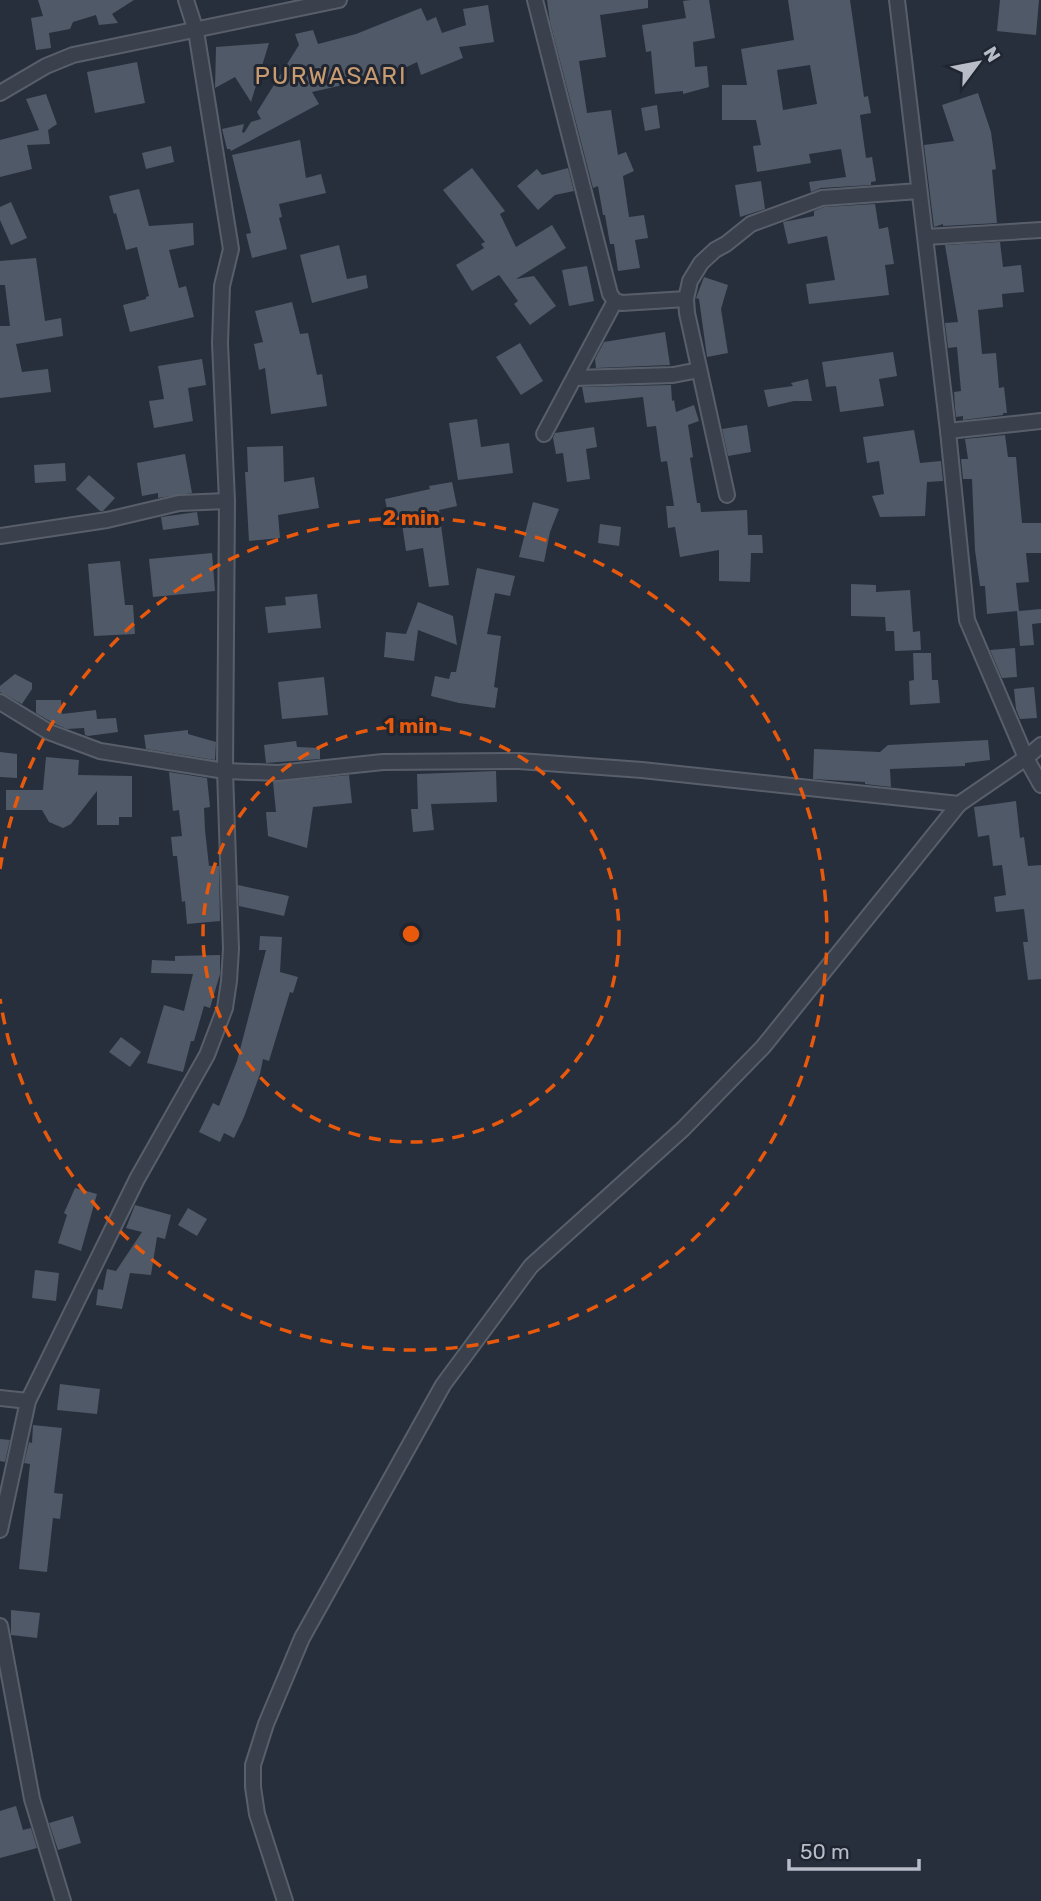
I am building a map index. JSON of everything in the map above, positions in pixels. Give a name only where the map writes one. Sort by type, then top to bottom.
[{"type":"street","points":[[0,1530],[28,1401],[137,1179],[207,1055],[219,1027],[229,981],[231,949],[225,771],[227,501],[220,343],[222,286],[231,249],[196,31],[186,0]]},
{"type":"street","points":[[0,93],[46,66],[73,55],[339,0]]},
{"type":"street","points":[[536,0],[610,294],[615,301],[622,303],[686,299]]},
{"type":"street","points":[[897,0],[926,237],[967,620],[1026,758],[1041,785]]},
{"type":"street","points":[[727,495],[686,299],[690,281],[701,263],[751,224],[822,198],[919,191]]},
{"type":"street","points":[[926,237],[1041,230]]},
{"type":"street","points":[[544,434],[615,301]]},
{"type":"street","points":[[575,378],[673,375],[699,370]]},
{"type":"street","points":[[947,431],[1041,421]]},
{"type":"street","points":[[0,536],[107,520],[179,503],[227,501]]},
{"type":"street","points":[[0,702],[49,732],[100,751],[225,771],[278,773],[383,762],[519,761],[642,770],[959,804]]},
{"type":"street","points":[[285,1901],[257,1814],[253,1765],[266,1724],[302,1638],[443,1385],[531,1266],[683,1129],[763,1047],[959,804],[1026,758],[1041,744]]},
{"type":"street","points":[[0,1398],[28,1401]]},
{"type":"street","points":[[0,1626],[33,1799],[63,1901]]},
{"type":"building","points":[[38,0],[134,0],[112,14],[118,23],[99,25],[96,15],[73,22],[70,29],[49,33],[51,48],[36,50],[31,18],[43,16]]},
{"type":"building","points":[[547,0],[648,0],[648,8],[600,15],[606,57],[579,61],[587,113],[611,110],[618,155],[626,152],[634,171],[623,176],[629,217],[644,215],[648,238],[635,240],[640,268],[618,271],[614,244],[610,244],[598,186],[593,188],[550,22]]},
{"type":"building","points":[[709,0],[715,38],[693,42],[695,67],[707,66],[709,87],[683,94],[683,91],[655,94],[651,51],[646,52],[642,25],[686,18],[683,1]]},
{"type":"building","points":[[788,0],[850,0],[864,97],[868,96],[871,113],[860,115],[866,158],[872,157],[876,181],[871,182],[871,185],[821,188],[811,192],[809,182],[846,177],[841,149],[809,154],[811,163],[757,172],[753,146],[761,145],[756,120],[722,120],[722,85],[747,85],[741,49],[794,40]],"holes":[[[810,65],[817,104],[783,110],[777,70]]]},
{"type":"building","points":[[1000,0],[1039,0],[1036,35],[997,31]]},
{"type":"building","points":[[488,5],[494,42],[459,47],[463,58],[421,75],[417,62],[376,82],[374,78],[312,92],[319,104],[231,151],[227,149],[222,129],[244,124],[244,133],[251,122],[261,119],[257,112],[299,45],[295,34],[313,30],[318,44],[356,34],[421,8],[427,21],[436,17],[442,33],[466,25],[463,9]]},
{"type":"building","points":[[269,43],[251,102],[235,77],[215,88],[216,47]]},
{"type":"building","points":[[137,62],[145,103],[95,113],[87,72]]},
{"type":"building","points":[[978,93],[991,132],[996,169],[992,170],[997,223],[943,224],[934,227],[924,145],[954,141],[942,105]]},
{"type":"building","points":[[46,94],[57,124],[48,130],[50,144],[27,145],[32,169],[0,177],[0,140],[39,130],[26,99]]},
{"type":"building","points":[[657,105],[660,128],[645,131],[641,108]]},
{"type":"building","points":[[300,140],[306,178],[321,174],[326,193],[279,204],[282,217],[279,218],[287,249],[252,258],[246,234],[251,233],[232,155]]},
{"type":"building","points":[[171,146],[174,162],[146,169],[142,153]]},
{"type":"building","points":[[472,168],[505,211],[500,214],[516,247],[552,225],[566,248],[516,279],[534,276],[556,306],[530,325],[514,304],[518,301],[499,275],[472,291],[456,265],[484,248],[481,244],[485,242],[443,190]]},
{"type":"building","points":[[568,168],[574,191],[555,195],[538,210],[517,186],[537,169],[542,175]]},
{"type":"building","points":[[761,181],[765,209],[740,217],[735,185]]},
{"type":"building","points":[[139,189],[149,226],[193,223],[194,245],[169,250],[179,288],[186,286],[194,317],[130,332],[123,305],[149,296],[137,247],[126,250],[109,196]]},
{"type":"building","points":[[11,202],[27,238],[11,245],[0,220],[0,207]]},
{"type":"building","points":[[875,204],[879,229],[888,227],[894,264],[885,265],[889,295],[809,304],[806,284],[835,280],[827,236],[788,244],[783,222],[814,216],[814,211],[824,207]]},
{"type":"building","points":[[1000,242],[1003,267],[1021,265],[1024,292],[1002,294],[1003,307],[978,310],[982,354],[996,353],[999,388],[1004,387],[1007,413],[963,420],[963,416],[956,417],[955,408],[954,392],[961,391],[957,347],[948,348],[945,323],[958,322],[945,245]]},
{"type":"building","points":[[339,245],[347,279],[366,275],[368,288],[312,303],[300,255]]},
{"type":"building","points":[[36,258],[45,321],[61,318],[63,336],[16,344],[22,372],[48,369],[51,392],[0,398],[0,326],[10,326],[5,285],[0,285],[0,261]]},
{"type":"building","points":[[587,266],[594,301],[569,306],[562,270]]},
{"type":"building","points":[[704,277],[728,285],[721,309],[728,353],[707,357],[699,299],[696,298]]},
{"type":"building","points":[[292,302],[300,334],[308,333],[317,375],[322,374],[327,406],[271,414],[265,368],[259,370],[254,344],[263,342],[255,311]]},
{"type":"building","points":[[665,332],[670,365],[596,368],[595,359],[604,342]]},
{"type":"building","points":[[520,343],[543,381],[521,395],[496,357]]},
{"type":"building","points":[[893,352],[897,376],[879,379],[884,406],[840,412],[836,386],[826,387],[822,362]]},
{"type":"building","points":[[202,359],[206,385],[188,388],[193,421],[154,428],[149,401],[164,399],[158,366]]},
{"type":"building","points":[[808,379],[812,401],[794,401],[768,407],[764,390],[793,386],[791,383]]},
{"type":"building","points":[[671,385],[676,412],[694,405],[699,421],[688,425],[693,457],[690,458],[697,503],[700,503],[701,512],[747,510],[748,535],[762,535],[763,553],[751,553],[750,582],[719,581],[719,550],[680,557],[675,527],[668,528],[666,506],[674,506],[667,461],[661,462],[656,426],[647,427],[643,397],[585,403],[582,387]]},
{"type":"building","points":[[477,419],[481,447],[509,443],[513,473],[458,480],[449,423]]},
{"type":"building","points":[[747,425],[751,452],[728,456],[722,429]]},
{"type":"building","points":[[594,427],[597,447],[586,449],[590,479],[567,482],[563,453],[556,454],[553,438],[555,433]]},
{"type":"building","points":[[914,430],[920,463],[941,461],[943,481],[927,482],[925,516],[880,517],[872,496],[884,494],[879,461],[867,463],[863,437]]},
{"type":"building","points":[[1005,435],[1008,457],[1016,457],[1022,523],[1041,523],[1041,553],[1026,553],[1029,582],[1016,583],[1019,611],[1041,609],[1041,623],[1032,624],[1034,645],[1020,646],[1017,611],[987,614],[985,586],[980,586],[975,550],[972,479],[963,479],[961,459],[968,459],[965,439]]},
{"type":"building","points":[[283,446],[284,482],[314,477],[319,508],[278,515],[280,538],[249,541],[245,472],[248,472],[247,447]]},
{"type":"building","points":[[185,454],[192,493],[158,498],[158,493],[142,496],[137,463]]},
{"type":"building","points":[[65,463],[66,481],[35,483],[34,465]]},
{"type":"building","points":[[89,475],[115,498],[103,511],[76,489]]},
{"type":"building","points":[[452,482],[457,506],[439,510],[449,585],[429,587],[423,548],[406,551],[401,517],[389,519],[385,499]]},
{"type":"building","points":[[533,502],[559,509],[550,532],[544,562],[519,557]]},
{"type":"building","points":[[197,512],[199,525],[163,530],[161,517]]},
{"type":"building","points":[[600,524],[621,527],[619,546],[598,543]]},
{"type":"building","points":[[212,553],[215,591],[153,597],[149,559]]},
{"type":"building","points":[[120,561],[125,605],[133,605],[135,634],[94,636],[88,564]]},
{"type":"building","points":[[477,568],[515,576],[510,596],[495,593],[487,634],[501,636],[494,687],[498,688],[495,708],[431,696],[435,676],[449,679],[451,672],[456,672]]},
{"type":"building","points":[[851,584],[876,585],[876,592],[910,590],[913,632],[920,631],[921,650],[895,651],[894,631],[886,631],[885,617],[851,616]]},
{"type":"building","points":[[317,594],[321,628],[268,633],[265,607],[286,605],[285,597]]},
{"type":"building","points":[[418,602],[453,616],[457,645],[418,630],[414,661],[384,657],[386,632],[406,634]]},
{"type":"building","points":[[1015,648],[1017,677],[1002,678],[990,650]]},
{"type":"building","points":[[913,653],[931,653],[932,680],[938,680],[940,703],[910,705],[909,681],[914,680]]},
{"type":"building","points":[[15,674],[32,683],[32,689],[22,704],[0,692],[0,686]]},
{"type":"building","points":[[324,677],[328,715],[282,719],[278,682]]},
{"type":"building","points":[[1034,687],[1037,718],[1020,719],[1014,689]]},
{"type":"building","points":[[36,700],[61,700],[62,714],[96,710],[97,719],[116,718],[118,732],[88,736],[85,735],[84,728],[67,729],[36,713]]},
{"type":"building","points":[[188,730],[188,734],[216,742],[215,760],[146,749],[144,735]]},
{"type":"building","points":[[988,740],[990,760],[965,763],[965,766],[890,769],[891,787],[865,782],[813,779],[814,749],[880,752],[888,745]]},
{"type":"building","points":[[296,741],[297,747],[320,748],[320,759],[266,763],[264,745]]},
{"type":"building","points":[[0,752],[17,754],[17,778],[0,777]]},
{"type":"building","points":[[46,757],[79,760],[78,775],[132,776],[132,817],[119,817],[119,825],[97,825],[97,791],[71,824],[63,828],[49,822],[42,810],[6,810],[6,790],[43,790]]},
{"type":"building","points":[[496,771],[497,802],[431,804],[434,830],[413,832],[411,809],[418,809],[417,774]]},
{"type":"building","points":[[169,772],[207,778],[210,807],[204,808],[205,830],[209,866],[219,866],[220,921],[187,924],[177,856],[173,856],[171,837],[182,836],[179,810],[173,811]]},
{"type":"building","points":[[349,775],[352,803],[313,807],[307,848],[268,836],[266,812],[276,812],[273,782]]},
{"type":"building","points":[[1016,801],[1020,838],[1024,837],[1028,866],[1041,865],[1041,979],[1028,980],[1023,942],[1028,942],[1024,909],[996,912],[994,897],[1006,895],[1002,865],[993,866],[989,835],[978,837],[974,807]]},
{"type":"building","points":[[238,885],[289,896],[284,916],[239,906]]},
{"type":"building","points":[[260,936],[282,937],[280,972],[298,977],[293,993],[290,992],[269,1061],[263,1059],[244,1117],[234,1138],[224,1133],[220,1142],[199,1132],[213,1103],[219,1106],[237,1061],[266,950],[259,950]]},
{"type":"building","points":[[220,955],[220,974],[210,1008],[204,1006],[183,1072],[147,1063],[164,1005],[184,1011],[193,974],[151,973],[152,960],[175,961],[175,956]]},
{"type":"building","points":[[121,1037],[141,1052],[130,1067],[109,1052]]},
{"type":"building","points":[[75,1188],[97,1194],[81,1251],[58,1243],[67,1215],[64,1213]]},
{"type":"building","points":[[135,1205],[171,1215],[165,1239],[157,1237],[151,1275],[130,1273],[122,1309],[96,1305],[98,1289],[103,1290],[107,1269],[116,1271],[142,1232],[126,1228]]},
{"type":"building","points":[[188,1208],[207,1219],[197,1236],[178,1225]]},
{"type":"building","points":[[35,1270],[59,1273],[56,1301],[32,1298]]},
{"type":"building","points":[[60,1384],[100,1389],[97,1414],[57,1410]]},
{"type":"building","points":[[33,1425],[62,1428],[54,1493],[63,1494],[60,1519],[53,1518],[47,1572],[19,1569],[30,1464],[24,1463],[29,1442],[32,1443]]},
{"type":"building","points":[[0,1439],[10,1440],[5,1462],[0,1461]]},
{"type":"building","points":[[11,1610],[40,1613],[37,1638],[11,1635]]},
{"type":"building","points":[[16,1806],[23,1830],[31,1828],[37,1848],[0,1858],[0,1811]]},
{"type":"building","points":[[73,1816],[81,1843],[58,1850],[49,1823]]},
{"type":"district","name":"PURWASARI","points":[[331,76]]}]
